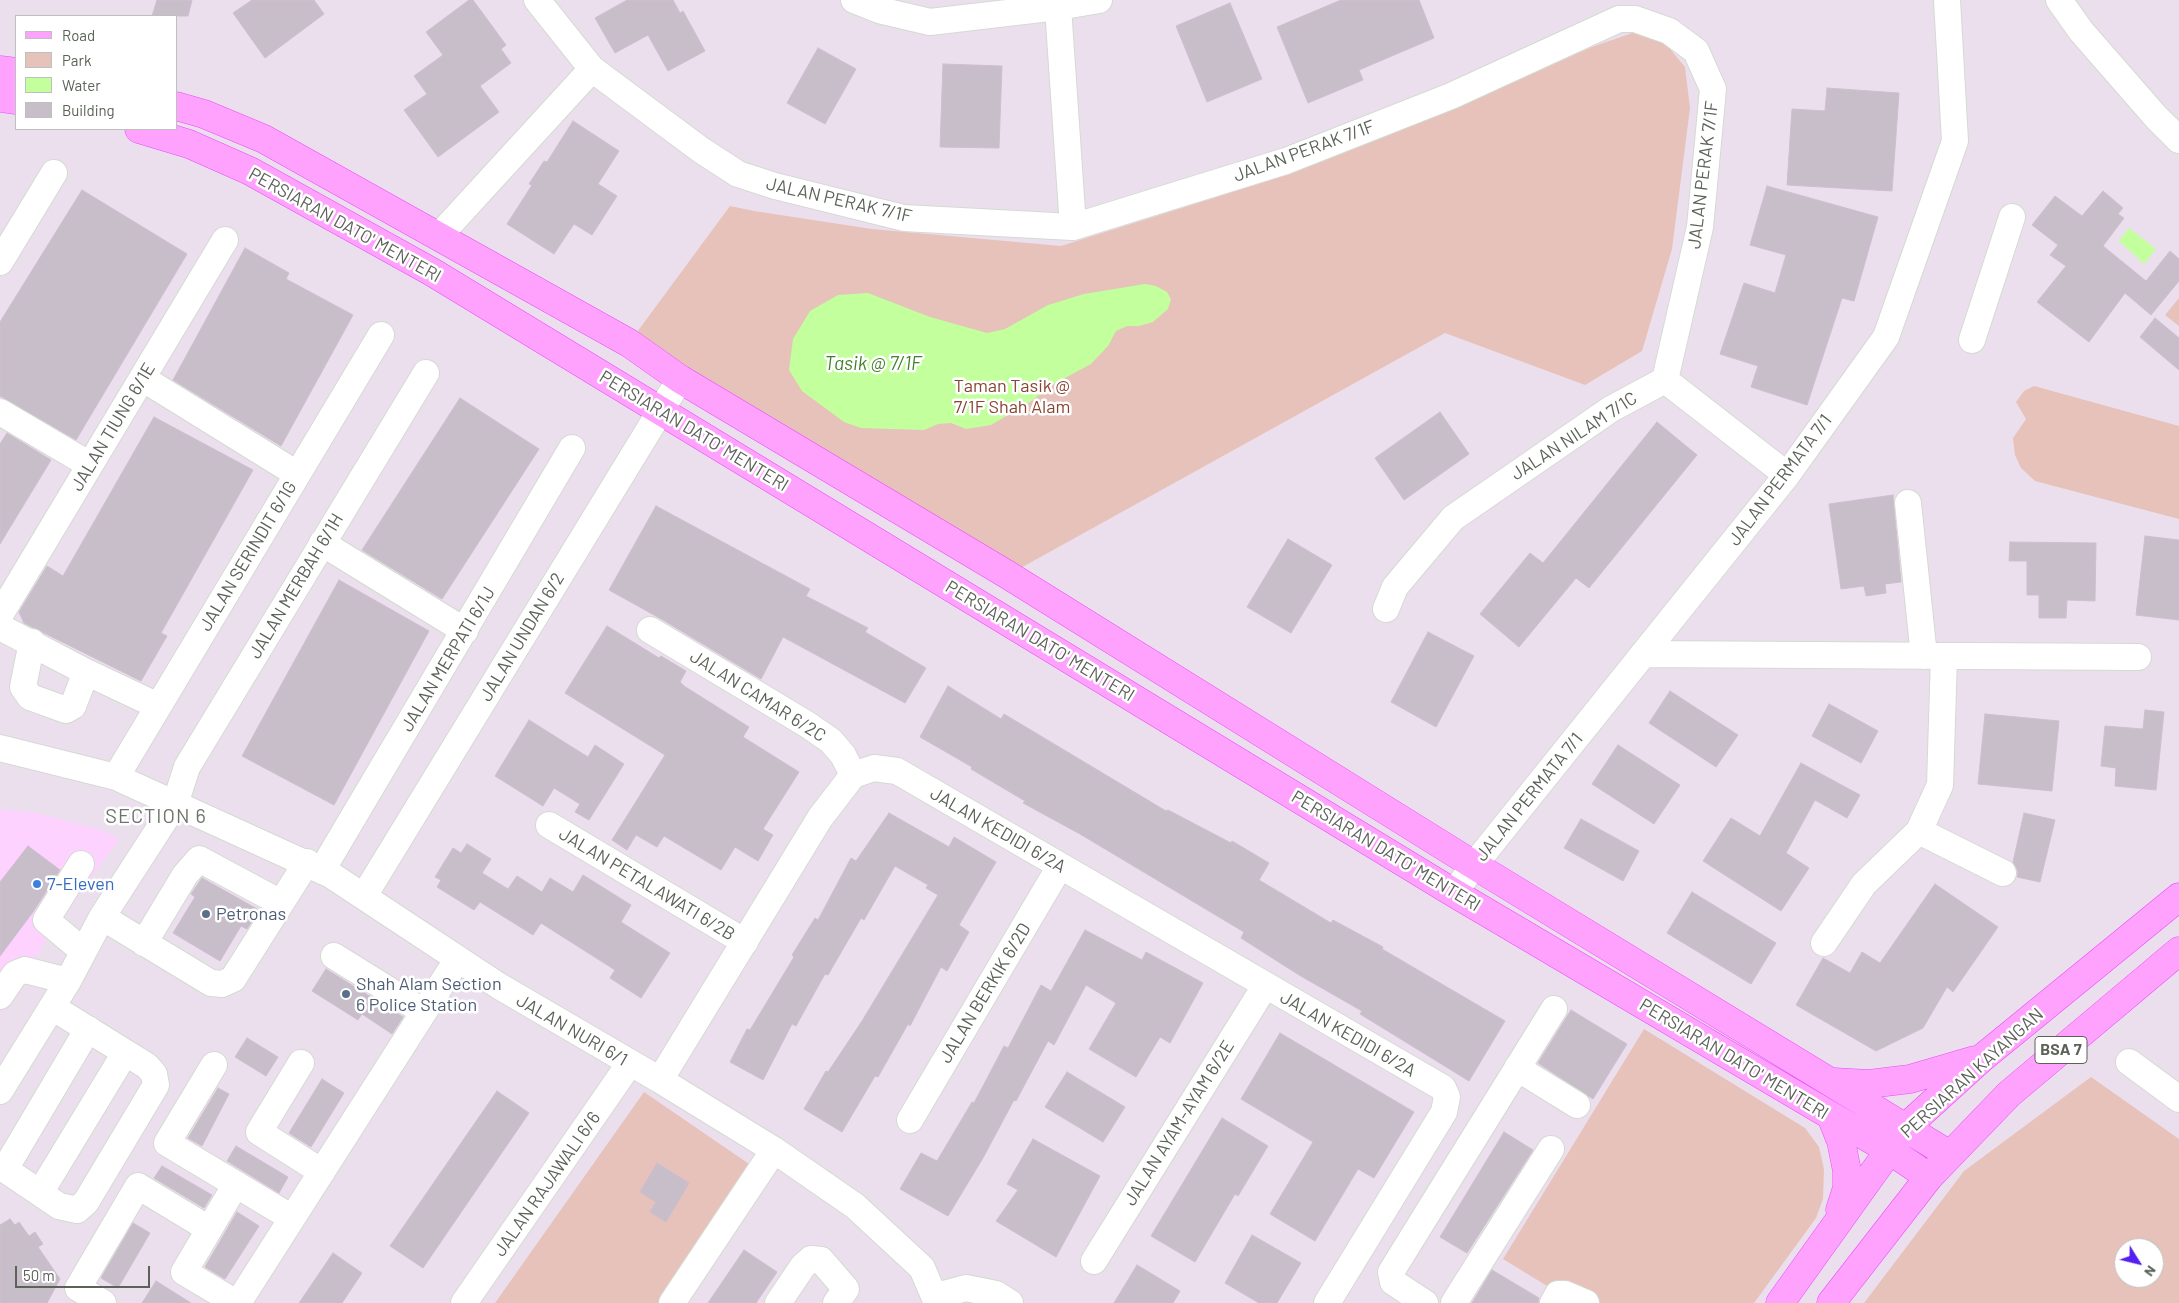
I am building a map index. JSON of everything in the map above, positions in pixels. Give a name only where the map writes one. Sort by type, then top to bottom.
[{"type":"main road","points":[[0,70],[15,72]]},
{"type":"main road","points":[[0,98],[15,100]]},
{"type":"main road","name":"PERSIARAN DATO' MENTERI","points":[[178,107],[204,114],[264,139],[629,343],[680,379],[1008,575],[1474,865],[1950,1155]]},
{"type":"main road","name":"PERSIARAN DATO' MENTERI","points":[[142,130],[190,144],[250,171],[432,272],[1454,893],[1889,1150],[1929,1177]]},
{"type":"main road","name":"PERSIARAN KAYANGAN","points":[[1780,1303],[1906,1127],[1982,1058],[2179,897]]},
{"type":"main road","name":"BSA 7","points":[[1831,1303],[1929,1177],[2009,1094],[2179,952]]},
{"type":"main road","points":[[1830,1081],[1869,1084],[1910,1079],[1982,1058]]},
{"type":"main road","points":[[1831,1116],[1841,1141],[1848,1171],[1847,1188],[1836,1224]]},
{"type":"street","name":"JALAN PERAK 7/1F","points":[[537,0],[592,69],[701,150],[738,174],[774,186],[904,218],[1073,227],[1286,162],[1451,96],[1617,10],[1635,19],[1669,31],[1696,51],[1713,89],[1700,227],[1665,380]]},
{"type":"street","points":[[854,0],[879,10],[930,22],[1058,7],[1099,0]]},
{"type":"street","name":"JALAN PERMATA 7/1","points":[[1454,893],[1474,865],[1787,475],[1886,337],[1955,141],[1947,0]]},
{"type":"street","points":[[2059,0],[2081,31],[2149,110],[2179,140]]},
{"type":"street","points":[[1058,7],[1073,227]]},
{"type":"street","points":[[438,237],[592,69]]},
{"type":"street","points":[[0,262],[54,173]]},
{"type":"street","points":[[1972,340],[2012,217]]},
{"type":"street","name":"JALAN TIUNG 6/1E","points":[[0,615],[225,240]]},
{"type":"street","name":"JALAN SERINDIT 6/1G","points":[[116,777],[381,335]]},
{"type":"street","name":"JALAN MERBAH 6/1H","points":[[0,1092],[68,981],[102,917],[175,804],[187,767],[426,373]]},
{"type":"street","points":[[142,378],[298,474]]},
{"type":"street","name":"JALAN UNDAN 6/2","points":[[364,896],[680,379]]},
{"type":"street","points":[[1665,380],[1787,475]]},
{"type":"street","name":"JALAN NILAM 7/1C","points":[[1386,610],[1395,587],[1453,518],[1611,409],[1665,380]]},
{"type":"street","points":[[0,412],[90,465]]},
{"type":"street","name":"JALAN MERPATI 6/1J","points":[[102,917],[211,984],[222,984],[232,979],[281,903],[314,866],[465,631],[572,448]]},
{"type":"street","points":[[1824,942],[1864,884],[1919,831],[1940,785],[1934,656],[1908,503]]},
{"type":"street","points":[[322,542],[465,631]]},
{"type":"street","points":[[0,627],[32,642],[86,672],[158,706]]},
{"type":"street","name":"JALAN CAMAR 6/2C","points":[[650,630],[832,741],[843,755],[853,774]]},
{"type":"street","points":[[32,642],[22,688],[30,697],[66,710],[73,706],[86,672]]},
{"type":"street","points":[[1643,654],[2138,657]]},
{"type":"street","name":"JALAN NURI 6/1","points":[[0,748],[116,777],[314,866],[364,896],[498,986],[660,1080],[774,1150],[856,1206],[922,1268],[936,1300]]},
{"type":"street","name":"JALAN KEDIDI 6/2A","points":[[853,774],[874,768],[897,771],[1443,1088],[1447,1097],[1444,1112],[1327,1303]]},
{"type":"street","points":[[660,1080],[820,818],[853,774]]},
{"type":"street","name":"JALAN PETALAWATI 6/2B","points":[[549,825],[745,942]]},
{"type":"street","points":[[1919,831],[2003,873]]},
{"type":"street","points":[[144,943],[184,875],[198,859],[281,903]]},
{"type":"street","points":[[81,864],[46,920],[83,951]]},
{"type":"street","name":"JALAN BERKIK 6/2D","points":[[910,1120],[1060,866]]},
{"type":"street","points":[[334,956],[424,1012]]},
{"type":"street","points":[[236,1184],[184,1272],[237,1303],[457,960]]},
{"type":"street","points":[[0,996],[15,974],[25,970],[68,981]]},
{"type":"street","name":"JALAN AYAM-AYAM 6/2E","points":[[1094,1261],[1265,986]]},
{"type":"street","points":[[52,1007],[88,1029],[125,1052],[146,1066],[154,1074],[156,1085],[86,1202],[78,1210],[60,1206],[2,1168],[88,1029]]},
{"type":"street","points":[[1425,1303],[1395,1295],[1391,1272],[1554,1009]]},
{"type":"street","points":[[40,1193],[125,1052]]},
{"type":"street","points":[[2129,1062],[2179,1099]]},
{"type":"street","points":[[301,1063],[259,1132],[322,1172]]},
{"type":"street","name":"JALAN RAJAWALI 6/6","points":[[464,1303],[630,1063]]},
{"type":"street","points":[[214,1065],[167,1143],[292,1218]]},
{"type":"street","points":[[1517,1068],[1577,1105]]},
{"type":"street","points":[[1454,1303],[1551,1149]]},
{"type":"street","points":[[672,1303],[774,1150]]},
{"type":"street","points":[[103,1303],[78,1288],[138,1186],[209,1229]]},
{"type":"street","points":[[778,1303],[803,1266],[811,1259],[821,1260],[844,1298]]},
{"type":"street","points":[[936,1300],[966,1288],[996,1294],[1010,1303]]},
{"type":"street","points":[[1553,1303],[1558,1294],[1565,1294],[1586,1303]]},
{"type":"shaded area","points":[[0,809],[37,813],[105,831],[119,839],[44,943],[0,1016]]},
{"type":"green space","name":"Taman Tasik @ 7/1F Shah Alam","points":[[1638,31],[1665,43],[1685,67],[1690,108],[1672,249],[1642,351],[1585,385],[1445,333],[1008,575],[629,343],[730,206],[872,229],[1061,246],[1271,180],[1454,108],[1592,47]]},
{"type":"green space","points":[[2179,298],[2179,326],[2165,315]]},
{"type":"green space","points":[[2034,386],[2179,426],[2179,519],[2035,481],[2021,468],[2015,455],[2013,438],[2026,419],[2016,402],[2024,391]]},
{"type":"green space","points":[[1644,1029],[1805,1128],[1819,1147],[1824,1169],[1823,1199],[1816,1218],[1754,1303],[1575,1303],[1503,1259]]},
{"type":"green space","points":[[2091,1077],[2179,1139],[2179,1303],[1864,1303],[1964,1171]]},
{"type":"green space","points":[[644,1092],[752,1166],[658,1303],[495,1303]]},
{"type":"water","points":[[2129,228],[2156,249],[2144,264],[2119,241]]},
{"type":"water","name":"Tasik @ 7/1F","points":[[1145,284],[1156,286],[1167,292],[1171,299],[1168,309],[1153,322],[1139,326],[1127,326],[1116,331],[1108,346],[1091,364],[1052,385],[1030,402],[991,425],[966,429],[951,423],[938,424],[924,430],[861,428],[844,422],[802,391],[789,370],[793,339],[810,311],[838,295],[868,293],[930,317],[987,333],[1005,329],[1048,305],[1084,294]]},
{"type":"building","points":[[157,0],[192,0],[188,16],[152,15]]},
{"type":"building","points":[[252,0],[314,0],[324,14],[265,58],[233,13]]},
{"type":"building","points":[[469,0],[473,0],[506,45],[501,49],[511,63],[480,86],[499,112],[438,157],[404,110],[427,94],[414,76],[443,55],[426,32]]},
{"type":"building","points":[[627,0],[673,0],[680,13],[683,11],[705,51],[668,71],[648,35],[615,53],[595,18]]},
{"type":"building","points":[[1341,0],[1419,0],[1434,38],[1359,70],[1363,80],[1308,103],[1277,27]]},
{"type":"building","points":[[1230,3],[1262,79],[1207,102],[1176,26]]},
{"type":"building","points":[[818,48],[856,69],[825,124],[787,103]]},
{"type":"building","points":[[943,64],[1002,66],[999,148],[940,147]]},
{"type":"building","points":[[1827,88],[1899,93],[1892,191],[1787,185],[1792,109],[1825,111]]},
{"type":"building","points":[[573,121],[619,151],[598,184],[617,196],[592,235],[574,224],[554,254],[507,224],[532,185],[529,184],[544,161],[547,162]]},
{"type":"building","points":[[1767,186],[1878,217],[1854,301],[1842,298],[1807,405],[1751,387],[1758,366],[1720,354],[1744,283],[1775,293],[1786,255],[1750,245]]},
{"type":"building","points":[[82,190],[187,254],[76,440],[0,396],[0,322]]},
{"type":"building","points":[[2103,191],[2123,208],[2118,214],[2124,218],[2103,246],[2146,281],[2170,251],[2179,259],[2179,281],[2151,315],[2125,293],[2089,342],[2037,302],[2066,266],[2050,255],[2058,245],[2032,225],[2055,196],[2082,216]]},
{"type":"building","points":[[245,248],[289,273],[286,279],[353,315],[281,446],[173,380]]},
{"type":"building","points":[[2155,318],[2179,338],[2179,370],[2140,337]]},
{"type":"building","points":[[460,398],[539,449],[442,599],[362,550]]},
{"type":"building","points":[[1440,412],[1469,454],[1404,500],[1375,458]]},
{"type":"building","points":[[154,417],[253,470],[161,633],[167,636],[141,681],[24,623],[19,612],[47,566],[63,576]]},
{"type":"building","points":[[1657,422],[1697,455],[1589,588],[1576,578],[1519,647],[1480,614],[1530,553],[1543,563]]},
{"type":"building","points":[[7,433],[51,460],[0,544],[0,444]]},
{"type":"building","points":[[1893,495],[1901,582],[1885,584],[1886,593],[1866,596],[1864,586],[1841,589],[1829,504]]},
{"type":"building","points":[[656,506],[810,589],[806,596],[868,628],[865,632],[926,668],[905,703],[783,637],[761,679],[609,590]]},
{"type":"building","points":[[2145,536],[2179,540],[2179,620],[2136,615]]},
{"type":"building","points":[[1288,539],[1332,565],[1291,633],[1247,607]]},
{"type":"building","points":[[2010,542],[2096,543],[2095,601],[2067,600],[2066,618],[2039,618],[2039,595],[2027,595],[2027,561],[2009,561]]},
{"type":"building","points":[[339,580],[429,631],[334,805],[242,756]]},
{"type":"building","points":[[607,626],[659,658],[661,656],[686,671],[680,682],[684,686],[749,727],[743,737],[799,772],[763,829],[773,835],[758,861],[735,847],[721,870],[664,836],[657,847],[636,835],[627,850],[612,840],[665,755],[565,693]]},
{"type":"building","points":[[1428,632],[1474,656],[1436,727],[1391,702]]},
{"type":"building","points":[[948,686],[1001,719],[1004,714],[1166,811],[1168,810],[1231,843],[1232,841],[1269,863],[1259,880],[1331,923],[1333,920],[1383,947],[1382,949],[1505,1021],[1469,1081],[1360,1014],[1362,1011],[1299,975],[1241,938],[1244,932],[1080,834],[1023,803],[1025,801],[920,737]]},
{"type":"building","points":[[1670,691],[1738,735],[1716,767],[1649,723]]},
{"type":"building","points":[[1829,704],[1878,731],[1861,763],[1812,736]]},
{"type":"building","points":[[2145,710],[2164,712],[2156,790],[2115,786],[2116,768],[2101,766],[2105,726],[2143,729]]},
{"type":"building","points":[[1985,714],[2059,721],[2052,791],[1978,784]]},
{"type":"building","points":[[529,720],[588,757],[595,745],[624,764],[589,820],[575,812],[580,804],[554,788],[543,806],[495,776]]},
{"type":"building","points":[[1618,745],[1680,785],[1654,824],[1592,784]]},
{"type":"building","points":[[1801,763],[1860,795],[1847,818],[1815,800],[1786,853],[1809,868],[1781,911],[1703,861],[1731,818],[1760,836]]},
{"type":"building","points":[[889,813],[949,847],[954,837],[996,862],[959,925],[969,932],[947,971],[941,967],[910,1026],[908,1024],[878,1077],[875,1076],[842,1132],[804,1109],[826,1071],[828,1072],[862,1021],[938,895],[926,888],[928,885],[895,866],[864,920],[861,918],[828,975],[825,974],[796,1026],[792,1024],[763,1080],[730,1062],[747,1029],[750,1030],[794,957],[792,955],[815,918],[818,920],[851,858],[856,861]]},
{"type":"building","points":[[2024,813],[2055,820],[2040,882],[2017,877],[2018,872],[2013,862]]},
{"type":"building","points":[[1581,819],[1639,851],[1623,881],[1564,848]]},
{"type":"building","points":[[467,844],[491,859],[482,873],[508,889],[517,876],[542,892],[550,878],[573,892],[583,875],[631,905],[621,922],[670,953],[641,998],[610,978],[615,970],[541,923],[533,935],[480,902],[474,910],[437,887],[441,880],[435,877],[453,848],[461,853]]},
{"type":"building","points":[[28,846],[60,870],[33,912],[0,956],[0,882]]},
{"type":"building","points":[[202,878],[259,910],[247,929],[241,926],[220,961],[173,933],[195,897],[191,894]]},
{"type":"building","points":[[1935,884],[1998,927],[1953,992],[1947,987],[1923,1028],[1876,1051],[1796,1005],[1823,958],[1850,973],[1862,952],[1880,963]]},
{"type":"building","points":[[1692,892],[1776,943],[1751,984],[1667,933]]},
{"type":"building","points":[[1085,930],[1142,960],[1146,952],[1203,983],[1170,1043],[1160,1037],[1136,1077],[1089,1049],[1116,1003],[1086,985],[1054,1045],[1048,1041],[1016,1101],[1014,1100],[983,1158],[948,1216],[900,1189],[921,1153],[937,1161],[972,1102],[974,1103],[1004,1046],[1008,1048],[1041,985],[1051,991]]},
{"type":"building","points":[[326,969],[403,1017],[392,1034],[362,1014],[358,1020],[312,991]]},
{"type":"building","points":[[1571,1010],[1627,1044],[1593,1099],[1538,1063]]},
{"type":"building","points":[[1280,1033],[1414,1112],[1374,1178],[1358,1169],[1315,1241],[1270,1214],[1313,1142],[1241,1099]]},
{"type":"building","points":[[247,1038],[278,1057],[266,1076],[235,1057]]},
{"type":"building","points":[[1067,1072],[1125,1107],[1103,1142],[1045,1107]]},
{"type":"building","points":[[322,1079],[344,1093],[311,1147],[289,1133]]},
{"type":"building","points":[[218,1088],[229,1094],[202,1146],[188,1138]]},
{"type":"building","points":[[497,1091],[529,1113],[423,1268],[390,1246]]},
{"type":"building","points":[[1222,1118],[1268,1146],[1238,1196],[1235,1194],[1195,1262],[1151,1236]]},
{"type":"building","points":[[1504,1132],[1533,1150],[1467,1253],[1440,1237]]},
{"type":"building","points":[[1033,1139],[1100,1176],[1056,1257],[996,1221],[1018,1190],[1007,1184]]},
{"type":"building","points":[[236,1146],[288,1177],[279,1193],[227,1161]]},
{"type":"building","points":[[657,1163],[689,1183],[666,1222],[650,1212],[656,1202],[640,1192]]},
{"type":"building","points":[[162,1166],[212,1195],[204,1208],[154,1178]]},
{"type":"building","points":[[237,1212],[259,1226],[225,1279],[205,1267]]},
{"type":"building","points":[[10,1219],[15,1225],[19,1222],[29,1236],[35,1232],[43,1244],[38,1247],[60,1279],[47,1303],[0,1303],[0,1225]]},
{"type":"building","points":[[133,1223],[150,1233],[118,1288],[101,1278]]},
{"type":"building","points":[[1252,1235],[1301,1263],[1277,1303],[1259,1303],[1225,1283]]},
{"type":"building","points":[[744,1250],[777,1272],[756,1303],[708,1303]]},
{"type":"building","points":[[333,1253],[362,1273],[342,1303],[299,1303]]},
{"type":"building","points":[[1137,1265],[1180,1291],[1173,1303],[1114,1303]]},
{"type":"building","points":[[1492,1270],[1539,1298],[1538,1303],[1472,1303]]},
{"type":"building","points":[[156,1281],[191,1303],[142,1303]]},
{"type":"place","name":"7-Eleven","points":[[37,884]]},
{"type":"place","name":"Petronas","points":[[206,914]]},
{"type":"place","name":"Shah Alam Section 6 Police Station","points":[[346,994]]},
{"type":"district","name":"SECTION 6","points":[[156,816]]}]
